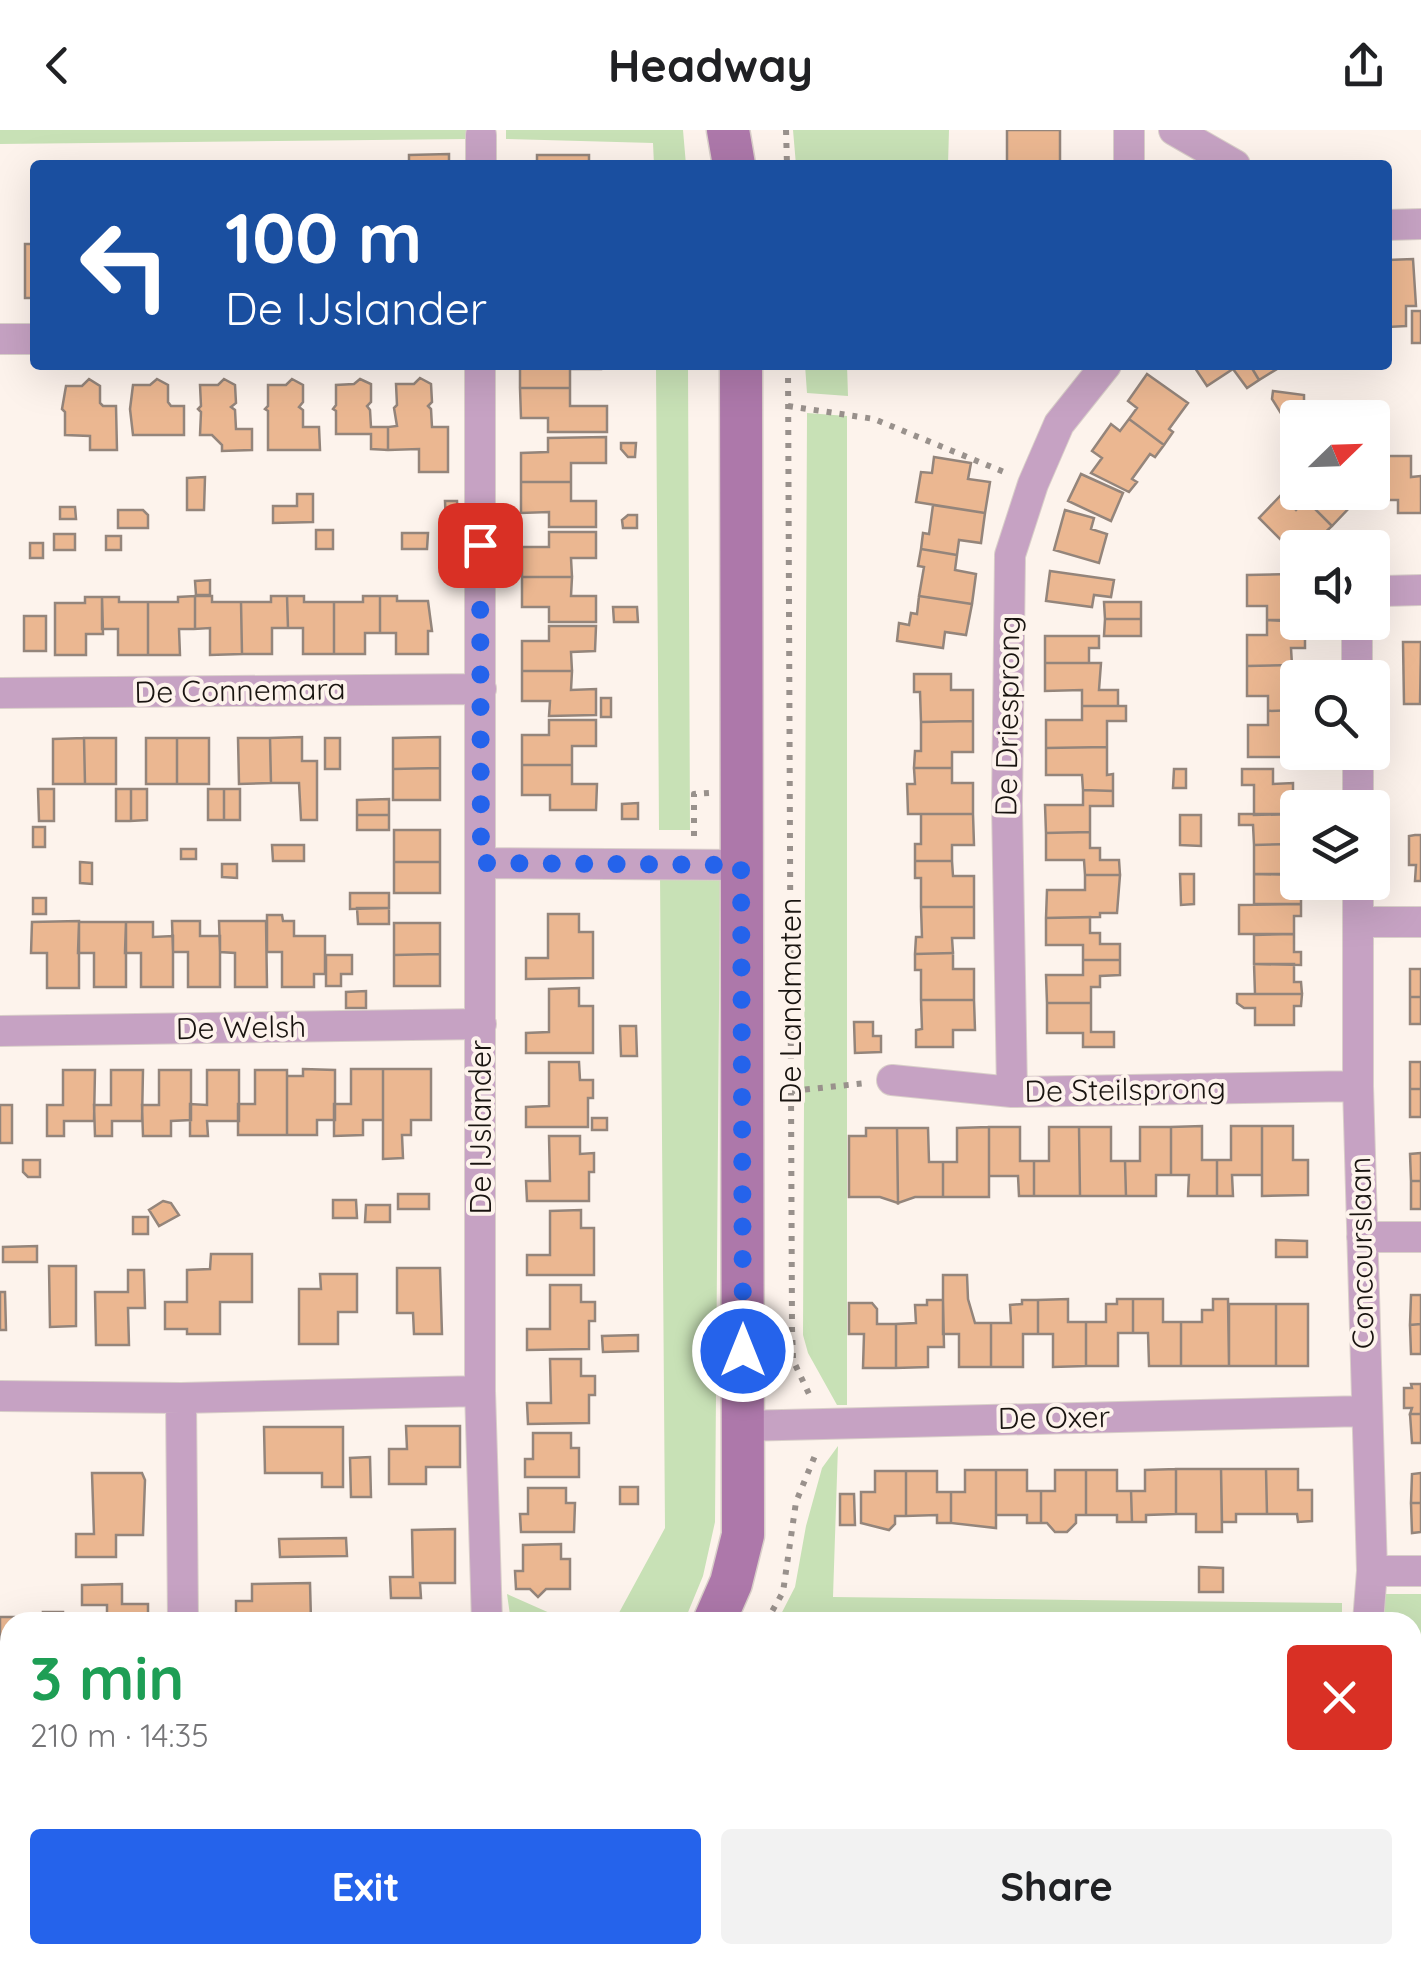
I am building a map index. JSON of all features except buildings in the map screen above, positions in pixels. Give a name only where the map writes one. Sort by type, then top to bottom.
[{"type":"street","points":[[728,130],[733,160]]},
{"type":"street","points":[[748,160],[751,130]]},
{"type":"street","points":[[1128,130],[1128,160]]},
{"type":"street","points":[[1174,130],[1226,160]]},
{"type":"street","points":[[1392,225],[1421,224]]},
{"type":"street","points":[[0,339],[30,339]]},
{"type":"street","name":"De IJslander","points":[[480,370],[480,1391],[487,1612]]},
{"type":"street","name":"De Landmaten","points":[[718,1612],[731,1583],[743,1535],[741,370]]},
{"type":"street","name":"De Driesprong","points":[[1012,1092],[1006,805],[1010,555],[1060,424],[1102,370]]},
{"type":"street","points":[[1390,591],[1421,590]]},
{"type":"street","name":"De Connemara","points":[[0,693],[480,689]]},
{"type":"street","points":[[481,863],[741,865]]},
{"type":"street","name":"Concourslaan","points":[[1358,900],[1358,1086],[1372,1571],[1369,1612]]},
{"type":"street","points":[[1358,922],[1421,922]]},
{"type":"street","name":"De Welsh","points":[[0,1031],[481,1024]]},
{"type":"street","name":"De Steilsprong","points":[[892,1080],[1012,1092],[1358,1086]]},
{"type":"street","points":[[1362,1236],[1421,1237]]},
{"type":"street","points":[[0,1396],[181,1398],[480,1391]]},
{"type":"street","points":[[181,1398],[183,1612]]},
{"type":"street","name":"De Oxer","points":[[744,1426],[1365,1411]]},
{"type":"street","points":[[1372,1571],[1421,1571]]},
{"type":"path","points":[[786,130],[787,160]]},
{"type":"path","name":"De Landmaten","points":[[788,370],[793,1360],[818,1423]]},
{"type":"path","points":[[788,406],[874,419],[1034,484]]},
{"type":"path","points":[[792,1091],[892,1080]]},
{"type":"path","points":[[771,1612],[782,1592],[796,1502],[815,1460],[818,1423]]},
{"type":"green space","points":[[0,130],[469,130],[467,139],[0,144]]},
{"type":"green space","points":[[506,130],[683,130],[686,160],[654,160],[653,143],[506,139]]},
{"type":"green space","points":[[793,130],[949,130],[948,160],[796,160]]},
{"type":"green space","points":[[656,370],[688,370],[690,830],[659,830]]},
{"type":"green space","points":[[805,370],[847,370],[848,396],[807,393]]},
{"type":"green space","points":[[807,413],[847,416],[847,1405],[837,1405],[808,1353],[803,1335]]},
{"type":"green space","points":[[660,875],[720,877],[715,1522],[703,1576],[688,1612],[619,1612],[665,1528]]},
{"type":"green space","points":[[838,1446],[833,1597],[1342,1603],[1342,1612],[782,1612],[795,1587],[822,1468]]},
{"type":"green space","points":[[507,1594],[548,1612],[510,1612]]},
{"type":"green space","points":[[1376,1594],[1421,1594],[1421,1612],[1376,1612]]},
{"type":"route","points":[[480,545],[481,863],[741,865],[743,1351]]}]
